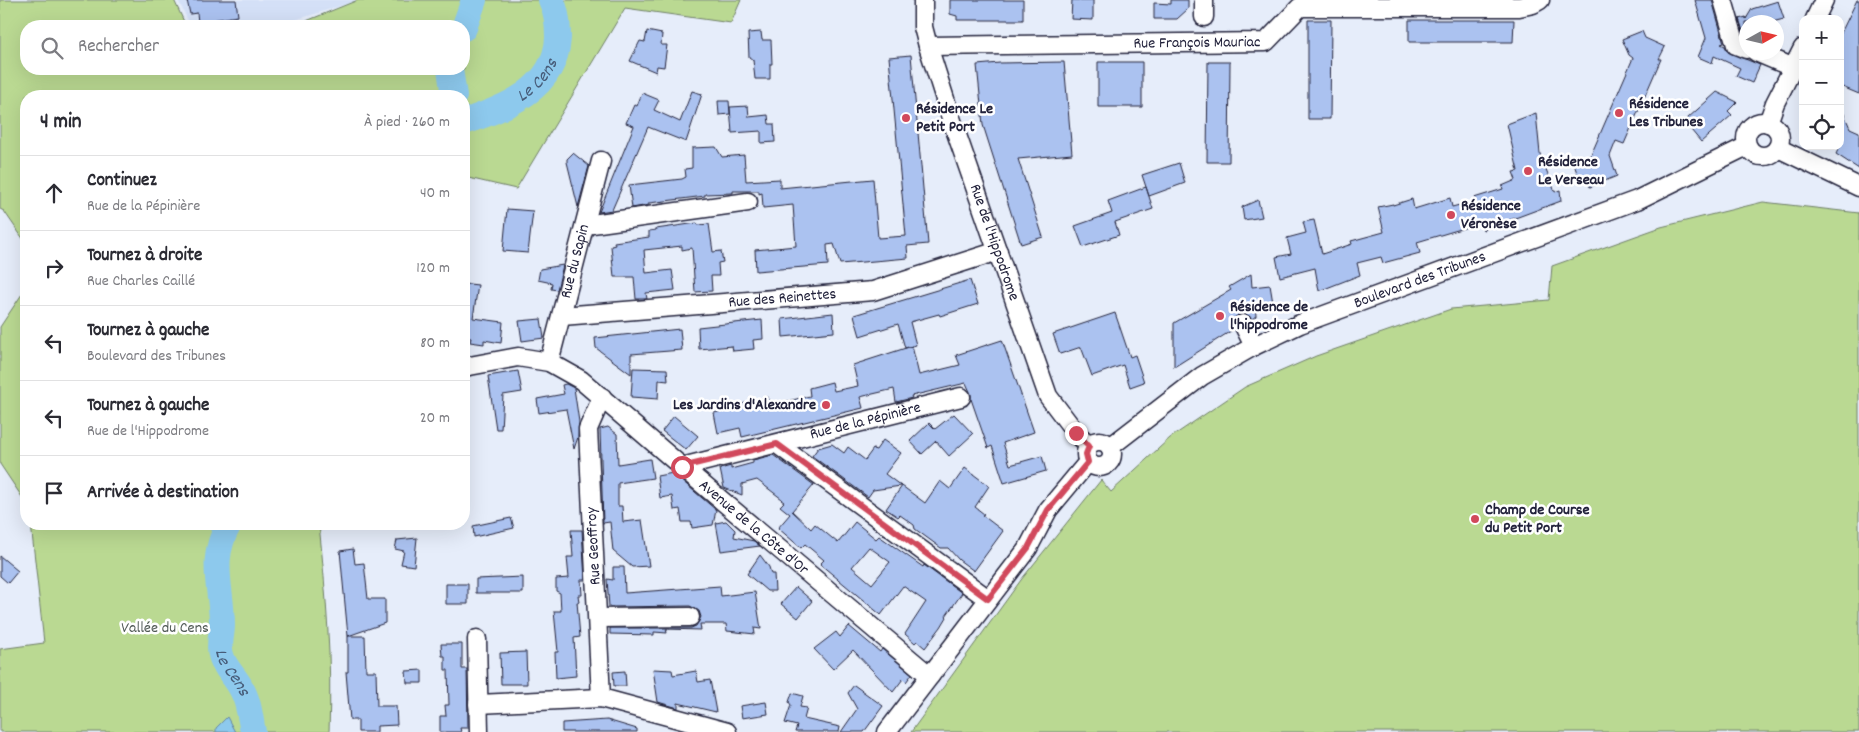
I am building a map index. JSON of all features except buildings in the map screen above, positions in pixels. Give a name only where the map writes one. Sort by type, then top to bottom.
[{"type":"street","name":"Rue de l'Hippodrome","points":[[923,0],[923,26],[928,46],[1048,396],[1076,433],[1089,454]]},
{"type":"street","name":"Rue François Mauriac","points":[[928,46],[1266,42],[1300,7],[1520,7],[1540,0]]},
{"type":"street","points":[[1723,0],[1736,44],[1739,45]]},
{"type":"street","points":[[1817,15],[1824,0]]},
{"type":"street","points":[[1768,123],[1775,104],[1799,57]]},
{"type":"street","points":[[1775,60],[1794,68]]},
{"type":"street","points":[[1757,123],[1768,123],[1779,133],[1780,143],[1778,148],[1770,155],[1764,157],[1754,154],[1745,141],[1748,130],[1757,123]]},
{"type":"street","name":"Boulevard des Tribunes","points":[[1089,454],[1096,467],[1109,464],[1112,455],[1110,447],[1202,376],[1254,346],[1300,324],[1637,200],[1694,174],[1747,146]]},
{"type":"street","points":[[1778,148],[1859,186]]},
{"type":"street","name":"Rue du Sapin","points":[[549,362],[601,161]]},
{"type":"street","points":[[585,225],[748,202]]},
{"type":"street","name":"Rue des Reinettes","points":[[562,316],[873,291],[998,251]]},
{"type":"street","points":[[1243,324],[1254,346]]},
{"type":"street","name":"Avenue de la Côte d'Or","points":[[470,366],[518,357],[549,362],[581,380],[930,676]]},
{"type":"street","name":"Rue Geoffroy","points":[[602,397],[588,429],[602,698]]},
{"type":"street","name":"Rue de la Pépinière","points":[[682,467],[961,397]]},
{"type":"street","points":[[777,444],[988,599]]},
{"type":"street","points":[[887,732],[1028,548],[1048,510],[1089,454]]},
{"type":"street","points":[[598,618],[690,617]]},
{"type":"street","points":[[477,639],[479,732]]},
{"type":"street","points":[[478,704],[602,698],[727,732]]},
{"type":"shaded area","points":[[178,0],[360,0],[295,20],[188,20]]},
{"type":"green space","points":[[0,0],[174,0],[183,20],[20,20],[20,75],[470,75],[470,20],[309,20],[358,0],[741,0],[731,23],[625,8],[516,189],[470,178],[470,90],[20,90],[20,234],[4,211],[0,209]]},
{"type":"green space","name":"Champ de Course du Petit Port","points":[[1763,202],[1859,213],[1859,732],[911,732],[1021,580],[1101,480],[1111,492],[1170,438],[1245,387],[1316,356],[1451,309],[1549,300],[1552,266],[1661,227]]},
{"type":"green space","points":[[20,297],[20,494],[0,464],[0,327]]},
{"type":"green space","name":"Vallée du Cens","points":[[32,530],[320,530],[329,653],[329,732],[0,732],[0,649],[44,643]]},
{"type":"water","points":[[227,717],[235,732],[216,732],[216,728]]},
{"type":"waterway","name":"Le Cens","points":[[467,20],[474,0]]},
{"type":"waterway","name":"Le Cens","points":[[470,120],[496,110],[526,94],[548,71],[555,56],[558,38],[556,14],[551,0]]},
{"type":"waterway","name":"Le Cens","points":[[451,75],[453,90]]},
{"type":"waterway","name":"Le Cens","points":[[226,530],[219,550],[218,562],[222,625],[220,652],[222,660],[244,693],[253,732]]},
{"type":"place","name":"Résidence Les Tribunes","points":[[1619,113]]},
{"type":"place","name":"Résidence Le Petit Port","points":[[906,118]]},
{"type":"place","name":"Résidence Le Verseau","points":[[1528,171]]},
{"type":"place","name":"Résidence Véronèse","points":[[1451,215]]},
{"type":"place","name":"Résidence de l'hippodrome","points":[[1220,316]]},
{"type":"place","name":"Les Jardins d'Alexandre","points":[[826,405]]},
{"type":"place","name":"Champ de Course du Petit Port","points":[[1475,519]]},
{"type":"route","points":[[682,467],[777,444],[988,599],[1028,548],[1048,510],[1088,462],[1086,454],[1089,446],[1076,433]]}]
